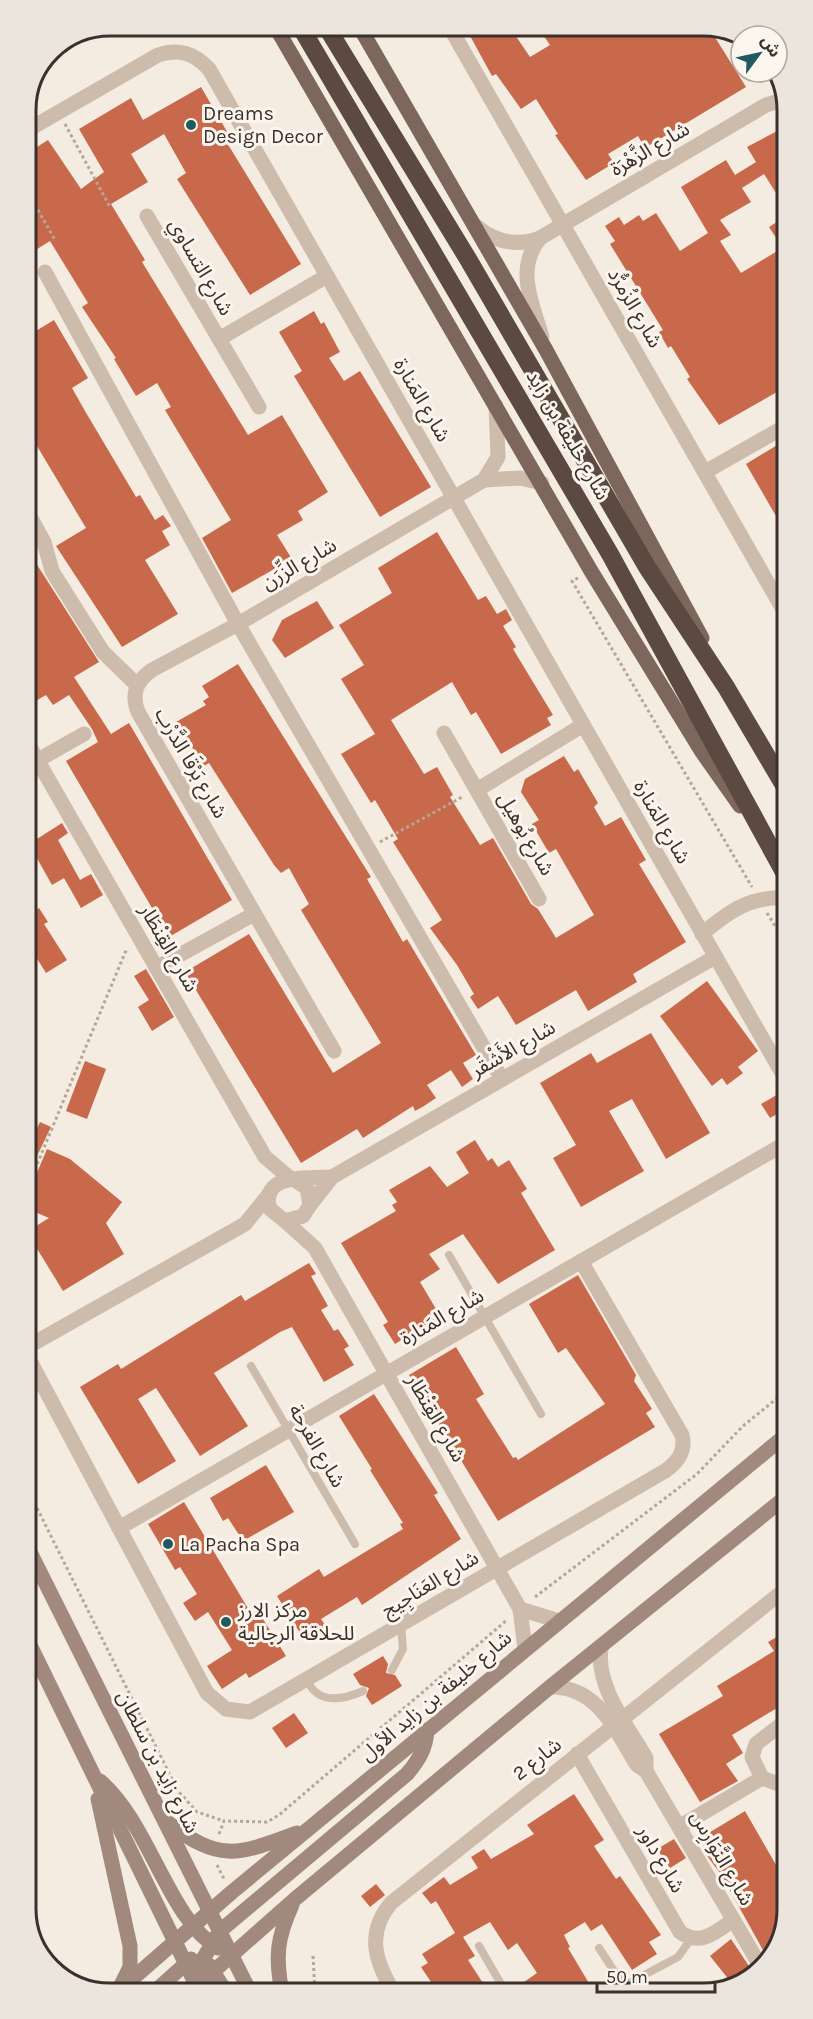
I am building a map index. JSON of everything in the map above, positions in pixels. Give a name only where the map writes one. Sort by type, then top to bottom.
[{"type":"highway","name":"شارع خليفة بن زايد","points":[[306,36],[610,554],[714,740],[777,861]]},
{"type":"highway","name":"شارع خليفة بن زايد","points":[[332,36],[468,259],[646,567],[726,687],[777,773]]},
{"type":"main road","points":[[281,36],[591,571],[702,752],[777,863]]},
{"type":"main road","points":[[364,36],[546,350],[654,546],[726,687]]},
{"type":"main road","points":[[367,36],[370,46]]},
{"type":"main road","name":"شارع خليفة بن زايد الأول","points":[[128,1983],[176,1942],[202,1936],[210,1911],[777,1442]]},
{"type":"main road","points":[[202,1983],[295,1899],[550,1687],[777,1503]]},
{"type":"main road","name":"شارع زايد بن سلطان","points":[[36,1564],[246,1983]]},
{"type":"main road","points":[[36,1658],[176,1942],[213,1971],[220,1983]]},
{"type":"main road","points":[[202,1936],[220,1931],[407,1774],[421,1755],[428,1730]]},
{"type":"main road","points":[[93,1776],[118,1799],[128,1813],[202,1936],[232,1955]]},
{"type":"main road","points":[[93,1776],[130,1946],[130,1967],[121,1983]]},
{"type":"main road","points":[[163,1818],[191,1841],[217,1851],[245,1851],[310,1828]]},
{"type":"main road","points":[[280,1983],[277,1952],[283,1927],[295,1899]]},
{"type":"main road","points":[[195,1983],[195,1959],[202,1936]]},
{"type":"main road","points":[[165,1983],[195,1959]]},
{"type":"street","name":"شارع الزُمرُّد","points":[[455,36],[777,599]]},
{"type":"street","name":"شارع المَنارة","points":[[36,125],[169,52],[192,54],[209,69],[777,1064]]},
{"type":"street","name":"شارع الزَّهْرَة","points":[[476,226],[492,237],[511,243],[540,238],[766,105],[776,102]]},
{"type":"street","name":"شارع التساوي","points":[[147,216],[259,407]]},
{"type":"street","points":[[540,238],[530,254],[526,273],[546,350]]},
{"type":"street","points":[[45,272],[238,624],[502,1079]]},
{"type":"street","name":"شارع التساوي","points":[[219,339],[327,276]]},
{"type":"street","name":"شارع الزِّرَن","points":[[137,685],[152,670],[238,624],[484,480],[498,457],[496,406]]},
{"type":"street","points":[[705,472],[777,431]]},
{"type":"street","name":"شارع الزِّرَن","points":[[484,480],[520,478],[542,483]]},
{"type":"street","points":[[36,527],[44,542],[52,571],[82,620],[106,656],[137,685]]},
{"type":"street","name":"شارع بَرْقَا الدَّرْب","points":[[137,685],[134,699],[138,712],[334,1051]]},
{"type":"street","name":"شارع بُوهيل","points":[[477,790],[583,725]]},
{"type":"street","name":"شارع بُوهيل","points":[[444,733],[539,899]]},
{"type":"street","points":[[38,760],[84,734]]},
{"type":"street","name":"شارع القِنْطَار","points":[[36,757],[264,1157],[270,1192]]},
{"type":"street","points":[[702,934],[729,911],[758,899],[777,898]]},
{"type":"street","points":[[156,968],[254,914]]},
{"type":"street","name":"شارع الأَشْقَر","points":[[309,1207],[332,1177],[715,957]]},
{"type":"street","name":"شارع المَنارة","points":[[119,1528],[777,1148]]},
{"type":"street","name":"شارع القِنْطَار","points":[[264,1157],[292,1179]]},
{"type":"street","name":"شارع الأَشْقَر","points":[[292,1179],[332,1177]]},
{"type":"street","points":[[36,1342],[245,1224],[281,1180],[292,1179],[307,1188],[309,1207],[299,1219],[245,1224]]},
{"type":"street","points":[[270,1192],[270,1209],[284,1221]]},
{"type":"street","name":"شارع القِنْطَار","points":[[309,1207],[315,1248]]},
{"type":"street","name":"شارع القِنْطَار","points":[[284,1221],[315,1248],[520,1609],[525,1649]]},
{"type":"street","name":"شارع العَنَاجِيج","points":[[36,1374],[207,1693],[219,1705],[234,1712],[250,1712],[665,1471],[676,1462],[682,1452],[682,1435],[581,1261]]},
{"type":"street","name":"شارع 2","points":[[389,1983],[375,1953],[376,1931],[384,1911],[399,1896],[777,1596]]},
{"type":"street","points":[[520,1609],[559,1621]]},
{"type":"street","name":"شارع النَّوَارِس","points":[[601,1647],[599,1665],[604,1683],[637,1765],[646,1771],[757,1960]]},
{"type":"street","name":"شارع النَّوَارِس","points":[[550,1687],[568,1688],[585,1694],[618,1722]]},
{"type":"street","points":[[777,1728],[756,1744],[752,1757],[762,1778],[777,1783]]},
{"type":"street","name":"شارع داور","points":[[577,1754],[676,1927],[691,1939]]},
{"type":"street","points":[[679,1827],[762,1778]]},
{"type":"street","points":[[691,1939],[705,1938],[734,1920]]},
{"type":"lane","points":[[449,1255],[541,1414]]},
{"type":"lane","name":"شارع الفرحة","points":[[251,1366],[355,1544]]},
{"type":"lane","points":[[392,1670],[403,1649],[401,1625]]},
{"type":"lane","points":[[307,1680],[313,1691],[328,1699],[342,1698],[363,1691]]},
{"type":"lane","points":[[599,1948],[620,1980],[629,1983],[678,1958],[691,1939]]},
{"type":"lane","points":[[479,1946],[500,1983]]},
{"type":"path","points":[[58,112],[110,207]]},
{"type":"path","points":[[36,207],[55,240]]},
{"type":"path","points":[[591,571],[572,581],[777,929]]},
{"type":"path","points":[[368,849],[477,790]]},
{"type":"path","points":[[36,1167],[134,930]]},
{"type":"path","points":[[36,1506],[177,1791],[198,1812],[224,1821],[267,1822],[279,1815],[520,1609],[697,1474],[743,1426],[777,1398]]},
{"type":"path","points":[[196,1881],[216,1864],[220,1826],[224,1821]]},
{"type":"path","points":[[313,1956],[314,1983]]},
{"type":"building","points":[[470,36],[516,36],[530,57],[550,45],[544,36],[708,36],[715,37],[729,60],[729,84],[744,84],[746,87],[645,148],[638,136],[608,154],[614,163],[586,180],[555,135],[558,134],[536,99],[521,109],[496,74],[492,76]]},
{"type":"building","points":[[201,87],[229,135],[224,138],[301,264],[250,295],[177,179],[186,173],[164,134],[131,154],[148,182],[111,204],[145,260],[142,262],[248,435],[282,415],[328,492],[298,511],[303,520],[277,535],[292,559],[232,593],[202,538],[231,520],[165,410],[171,407],[157,383],[136,396],[114,359],[116,358],[82,307],[88,303],[50,241],[36,250],[36,148],[48,140],[81,189],[104,172],[79,129],[131,98],[143,120]]},
{"type":"building","points":[[777,131],[777,195],[764,174],[742,188],[751,202],[720,220],[731,235],[720,241],[741,273],[777,251],[777,392],[719,425],[687,379],[690,377],[671,346],[668,348],[659,332],[663,330],[610,244],[615,241],[605,226],[619,217],[624,225],[639,215],[643,221],[656,213],[680,251],[708,233],[681,187],[726,160],[735,175],[756,162],[747,147]]},
{"type":"building","points":[[777,222],[777,239],[769,227]]},
{"type":"building","points":[[314,311],[321,324],[324,322],[340,352],[329,358],[344,381],[360,371],[431,487],[380,517],[294,376],[302,371],[279,332]]},
{"type":"building","points":[[54,320],[88,378],[72,388],[85,411],[136,497],[140,495],[155,520],[163,515],[171,526],[162,531],[170,545],[145,560],[178,614],[122,647],[56,546],[86,528],[36,444],[36,331]]},
{"type":"building","points":[[777,445],[777,518],[746,464]]},
{"type":"building","points":[[437,532],[478,600],[486,596],[497,614],[506,609],[512,620],[503,626],[516,647],[513,649],[553,715],[547,718],[551,725],[501,754],[476,712],[471,715],[452,682],[391,720],[424,774],[437,767],[453,795],[450,797],[480,845],[493,838],[531,904],[538,909],[556,938],[594,915],[556,849],[549,853],[532,824],[539,820],[521,792],[525,779],[564,756],[574,772],[578,769],[598,803],[594,807],[605,826],[621,817],[646,860],[639,864],[686,942],[633,974],[637,982],[588,1011],[576,990],[516,1025],[498,996],[478,1009],[470,997],[474,994],[457,965],[430,928],[442,920],[393,842],[398,839],[375,800],[371,803],[341,754],[375,734],[341,679],[364,665],[339,625],[392,593],[378,568]]},
{"type":"building","points":[[36,563],[99,662],[74,677],[111,734],[129,723],[232,900],[169,937],[66,761],[98,742],[92,729],[69,695],[53,705],[46,695],[36,701]]},
{"type":"building","points":[[317,601],[334,628],[285,658],[272,640],[282,620]]},
{"type":"building","points":[[238,664],[371,877],[367,879],[403,942],[407,939],[476,1055],[463,1063],[473,1079],[462,1087],[451,1070],[427,1085],[436,1098],[424,1106],[415,1111],[413,1106],[363,1138],[357,1129],[301,1163],[185,972],[249,934],[333,1073],[381,1043],[301,910],[309,904],[289,868],[281,873],[274,865],[209,763],[204,766],[176,722],[206,705],[203,701],[209,697],[202,686]]},
{"type":"building","points":[[62,823],[68,833],[58,840],[80,880],[91,874],[103,895],[81,908],[64,878],[52,885],[36,856],[36,840]]},
{"type":"building","points":[[39,908],[48,922],[44,924],[67,960],[46,973],[36,957],[36,910]]},
{"type":"building","points":[[146,969],[174,1017],[152,1031],[138,1007],[149,1000],[134,976]]},
{"type":"building","points":[[707,981],[758,1051],[738,1067],[743,1073],[727,1085],[722,1078],[712,1086],[660,1016]]},
{"type":"building","points":[[651,1033],[710,1133],[666,1159],[632,1099],[609,1111],[644,1171],[581,1207],[553,1158],[576,1145],[540,1083],[591,1053],[597,1063]]},
{"type":"building","points":[[85,1061],[106,1069],[87,1119],[66,1111]]},
{"type":"building","points":[[777,1095],[777,1114],[770,1118],[761,1104]]},
{"type":"building","points":[[40,1122],[51,1127],[37,1156],[36,1155],[36,1130]]},
{"type":"building","points":[[475,1140],[488,1161],[492,1158],[498,1167],[509,1160],[527,1189],[521,1193],[555,1250],[498,1284],[463,1234],[429,1254],[440,1269],[420,1282],[436,1309],[432,1311],[437,1318],[395,1344],[383,1325],[388,1322],[341,1243],[396,1211],[392,1205],[397,1202],[389,1190],[430,1166],[447,1187],[469,1173],[456,1152]]},
{"type":"building","points":[[47,1149],[70,1159],[122,1202],[106,1223],[124,1254],[63,1291],[36,1247],[36,1226],[49,1218],[36,1212],[36,1175]]},
{"type":"building","points":[[309,1263],[316,1274],[311,1276],[328,1306],[321,1310],[334,1331],[338,1329],[349,1346],[344,1349],[354,1365],[324,1382],[292,1327],[280,1332],[214,1373],[248,1426],[200,1456],[156,1388],[138,1399],[176,1461],[138,1484],[80,1387],[118,1364],[121,1369],[241,1295],[245,1301]]},
{"type":"building","points":[[578,1275],[636,1375],[634,1381],[652,1409],[646,1413],[655,1427],[498,1521],[409,1375],[456,1347],[484,1394],[476,1399],[513,1458],[516,1457],[518,1460],[605,1404],[566,1348],[558,1353],[529,1304]]},
{"type":"building","points":[[374,1394],[438,1493],[434,1495],[461,1539],[362,1605],[357,1597],[321,1619],[328,1629],[310,1642],[302,1631],[300,1633],[277,1596],[319,1569],[324,1577],[403,1529],[400,1524],[403,1523],[339,1416]]},
{"type":"building","points":[[266,1465],[294,1512],[243,1541],[228,1518],[223,1521],[210,1498]]},
{"type":"building","points":[[184,1502],[252,1615],[258,1611],[286,1656],[249,1678],[246,1673],[222,1689],[207,1666],[232,1650],[208,1612],[195,1621],[183,1603],[197,1594],[180,1567],[175,1570],[148,1524]]},
{"type":"building","points":[[777,1637],[777,1708],[732,1735],[743,1753],[726,1764],[738,1781],[700,1802],[659,1734],[723,1696],[717,1686],[774,1651],[768,1642]]},
{"type":"building","points":[[383,1656],[388,1664],[386,1673],[395,1675],[402,1686],[372,1705],[366,1696],[369,1688],[360,1685],[353,1674]]},
{"type":"building","points":[[294,1713],[308,1733],[286,1748],[272,1728]]},
{"type":"building","points":[[574,1794],[604,1840],[594,1846],[616,1879],[620,1876],[661,1935],[649,1942],[657,1954],[632,1970],[602,1924],[591,1931],[585,1922],[564,1935],[570,1947],[568,1948],[589,1983],[523,1983],[537,1973],[517,1943],[508,1950],[490,1922],[463,1937],[475,1956],[468,1960],[483,1983],[432,1983],[421,1967],[428,1963],[422,1954],[455,1933],[436,1901],[431,1904],[422,1893],[444,1877],[450,1885],[478,1868],[471,1857],[484,1849],[491,1859],[534,1834],[527,1825]]},
{"type":"building","points":[[745,1811],[777,1867],[776,1919],[773,1933],[764,1951],[722,1876],[708,1857],[702,1837]]},
{"type":"building","points":[[674,1839],[686,1858],[670,1868],[657,1849]]},
{"type":"building","points":[[376,1884],[385,1895],[370,1907],[361,1896]]},
{"type":"building","points":[[731,1939],[750,1967],[728,1979],[710,1956]]},
{"type":"place","name":"Dreams Design Decor","points":[[191,125]]},
{"type":"place","name":"La Pacha Spa","points":[[168,1544]]},
{"type":"place","name":"مركز الارز للحلاقة الرجالية","points":[[226,1622]]}]
